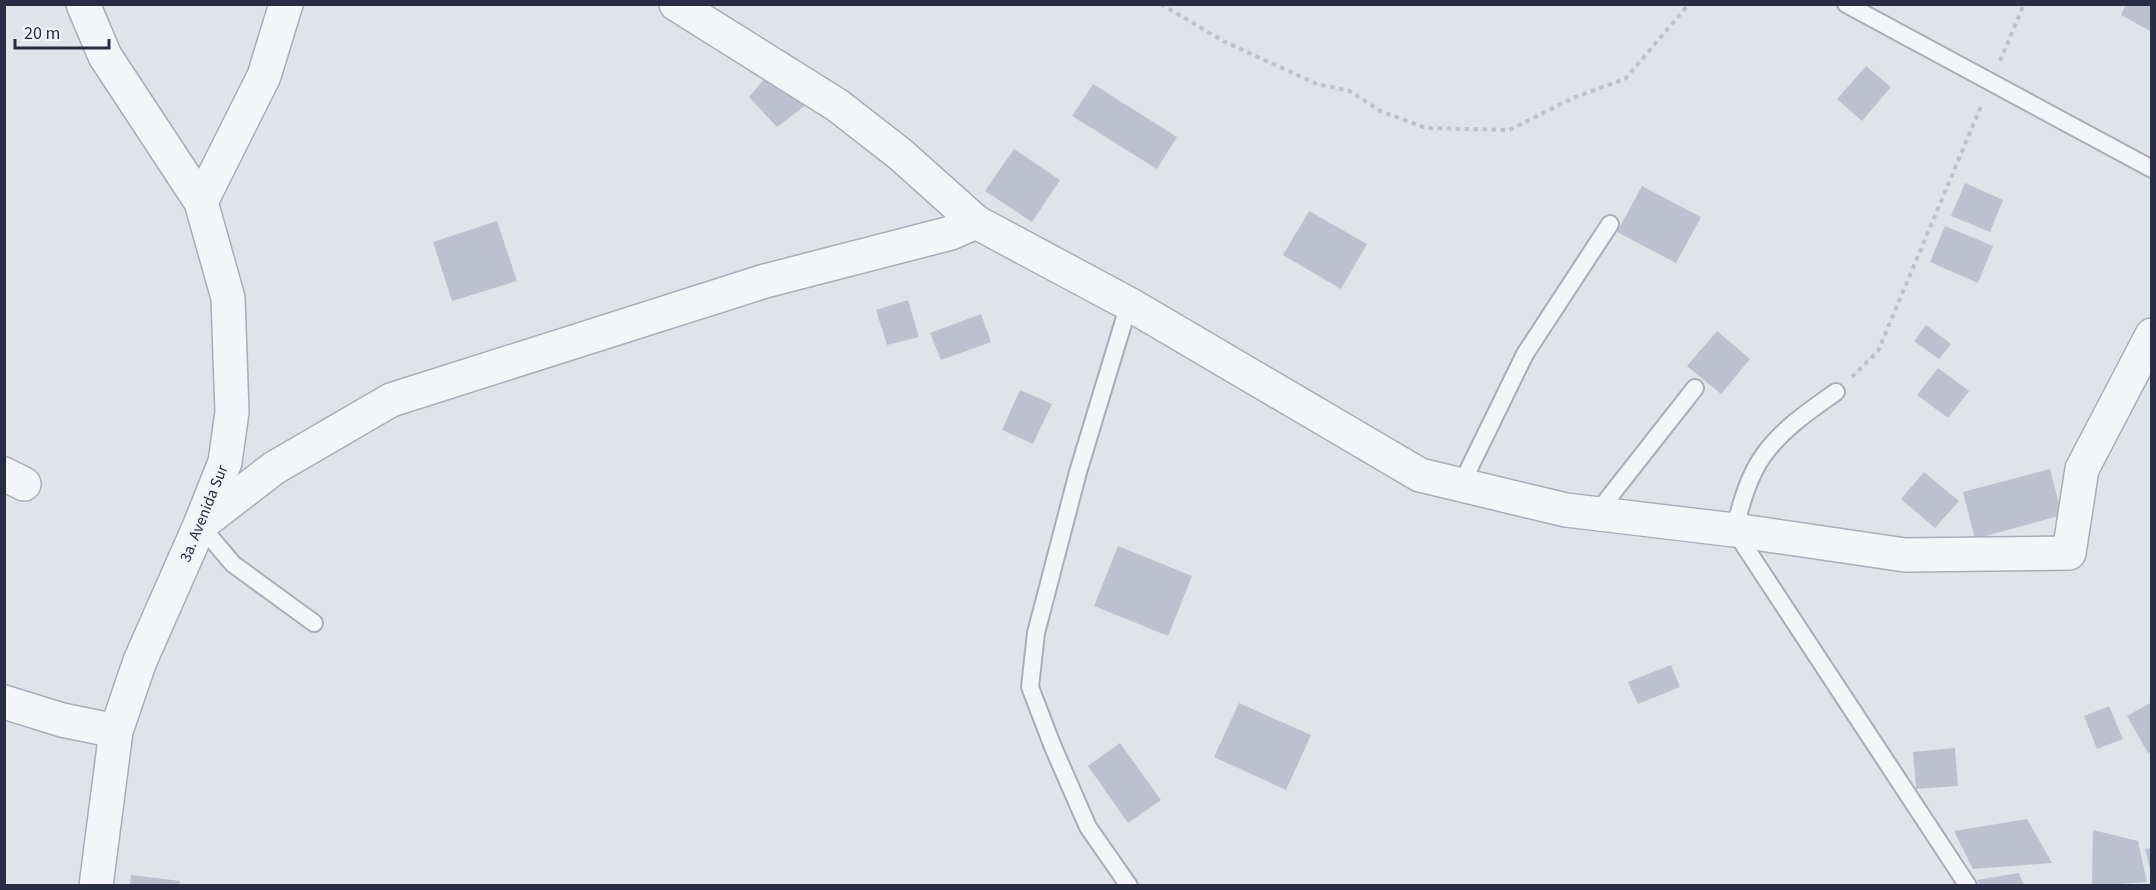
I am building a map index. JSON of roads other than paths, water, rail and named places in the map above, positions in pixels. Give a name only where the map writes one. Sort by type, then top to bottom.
[{"type":"street","name":"3a. Avenida Sur","points":[[83,4],[105,56],[201,202],[228,298],[232,412],[225,462],[140,661],[116,731],[96,885]]},
{"type":"street","points":[[201,202],[264,76],[286,4]]},
{"type":"street","points":[[676,4],[837,105],[900,154],[976,222],[1129,304],[1420,476],[1566,510],[1734,530],[1905,555],[2069,553],[2082,469],[2151,335]]},
{"type":"street","points":[[200,525],[274,468],[391,400],[765,281],[951,233],[976,222]]},
{"type":"street","points":[[4,702],[62,720],[116,731]]},
{"type":"lane","points":[[1846,4],[2151,169]]},
{"type":"lane","points":[[1461,485],[1525,354],[1610,224]]},
{"type":"lane","points":[[1129,304],[1078,472],[1036,633],[1030,687],[1088,827],[1129,885]]},
{"type":"lane","points":[[1596,514],[1695,388]]},
{"type":"lane","points":[[1836,392],[1795,420],[1762,457],[1744,495],[1734,530],[1968,885]]},
{"type":"lane","points":[[200,525],[232,564],[314,623]]}]
